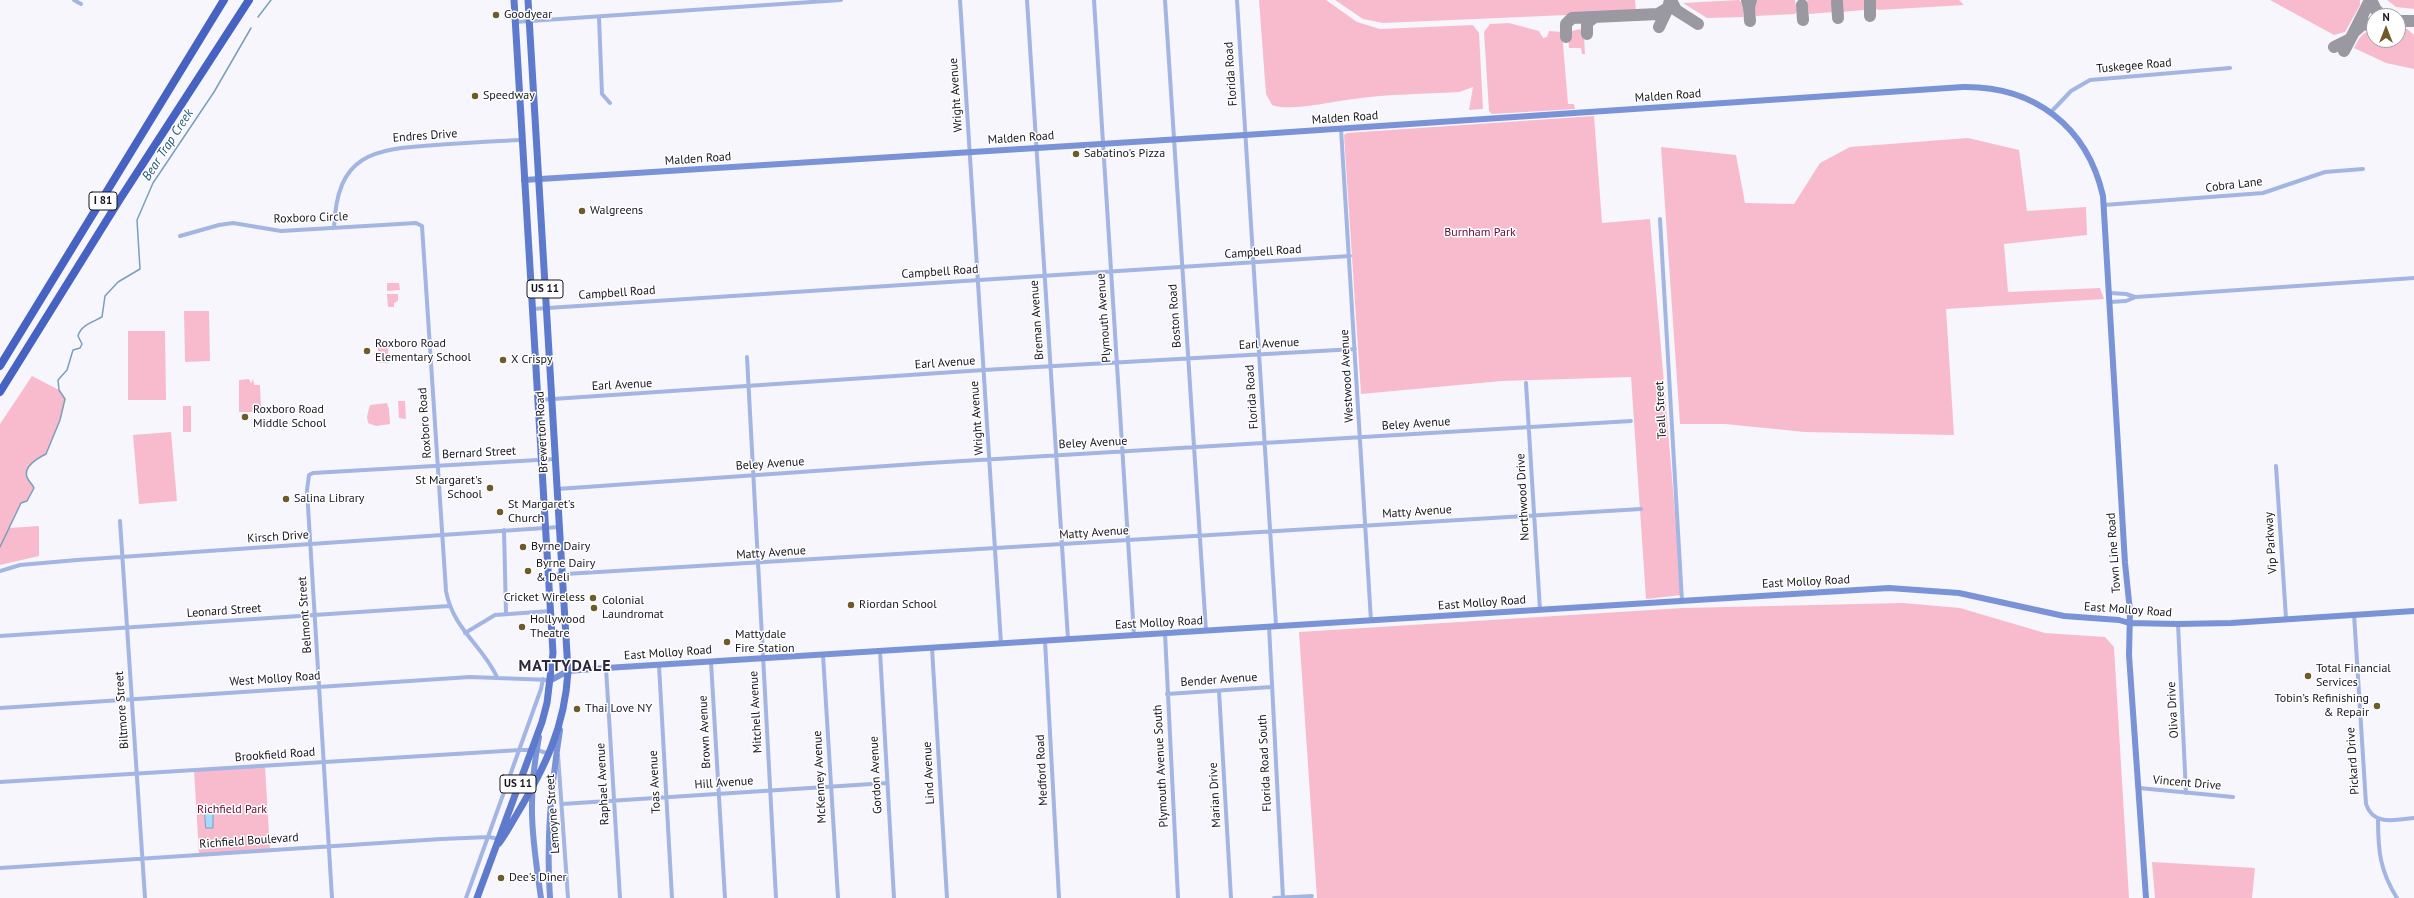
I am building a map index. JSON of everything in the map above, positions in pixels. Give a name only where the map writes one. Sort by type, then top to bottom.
[{"type":"highway","points":[[203,34],[224,0]]},
{"type":"highway","name":"I 81","points":[[0,366],[203,34],[230,0]]},
{"type":"highway","name":"I 81","points":[[0,392],[120,199],[249,0]]},
{"type":"highway","points":[[236,20],[252,0]]},
{"type":"main road","name":"Brewerton Road","points":[[477,898],[534,749],[542,722],[551,680],[553,653],[514,0]]},
{"type":"main road","name":"Brewerton Road","points":[[497,846],[531,792],[553,753],[566,696],[568,671],[528,0]]},
{"type":"street","points":[[74,0],[80,4]]},
{"type":"street","points":[[515,22],[841,0]]},
{"type":"street","name":"Wright Avenue","points":[[960,0],[1001,644]]},
{"type":"street","name":"Breman Avenue","points":[[1027,0],[1068,639]]},
{"type":"street","name":"Plymouth Avenue","points":[[1094,0],[1134,635]]},
{"type":"street","name":"Boston Road","points":[[1165,0],[1181,267],[1206,631]]},
{"type":"street","name":"Florida Road","points":[[1237,0],[1276,625]]},
{"type":"street","points":[[599,17],[602,94],[610,102]]},
{"type":"street","name":"Tuskegee Road","points":[[2051,112],[2071,91],[2090,80],[2230,68]]},
{"type":"street","name":"Malden Road","points":[[524,180],[1174,140],[1963,87],[1995,88],[2036,102],[2051,112],[2076,136],[2087,152],[2100,181],[2104,205]]},
{"type":"street","name":"Westwood Avenue","points":[[1341,129],[1366,526],[1370,621]]},
{"type":"street","name":"Endres Drive","points":[[334,228],[336,199],[339,189],[355,166],[370,155],[395,148],[522,140]]},
{"type":"street","name":"Cobra Lane","points":[[2104,205],[2263,193],[2325,172],[2363,169]]},
{"type":"street","name":"Town Line Road","points":[[2104,205],[2129,623],[2129,662],[2146,898]]},
{"type":"street","name":"Teall Street","points":[[1660,219],[1682,601]]},
{"type":"street","name":"Roxboro Circle","points":[[180,236],[219,225],[233,223],[281,231],[416,223],[421,224]]},
{"type":"street","name":"Roxboro Road","points":[[421,224],[424,231],[438,466],[449,606],[465,633],[497,677]]},
{"type":"street","name":"Campbell Road","points":[[532,309],[1350,256]]},
{"type":"street","points":[[2110,302],[2126,301],[2136,297],[2414,278]]},
{"type":"street","points":[[2110,293],[2126,294],[2136,297]]},
{"type":"street","name":"Earl Avenue","points":[[537,400],[984,370],[1355,349]]},
{"type":"street","name":"Mitchell Avenue","points":[[747,357],[747,386],[776,898]]},
{"type":"street","name":"Northwood Drive","points":[[1526,383],[1540,610]]},
{"type":"street","name":"Beley Avenue","points":[[557,488],[1194,447],[1631,421]]},
{"type":"street","name":"Bernard Street","points":[[309,475],[313,473],[555,459]]},
{"type":"street","name":"Vip Parkway","points":[[2276,466],[2286,618]]},
{"type":"street","name":"Belmont Street","points":[[309,475],[307,490],[332,898]]},
{"type":"street","name":"Matty Avenue","points":[[548,576],[1641,509]]},
{"type":"street","name":"Biltmore Street","points":[[120,521],[145,898]]},
{"type":"street","name":"Kirsch Drive","points":[[0,571],[20,565],[559,526]]},
{"type":"street","points":[[504,530],[506,614]]},
{"type":"street","name":"East Molloy Road","points":[[551,680],[568,671],[606,668],[1888,588],[1959,592],[2064,616],[2119,620],[2129,623],[2178,624],[2414,611]]},
{"type":"street","name":"Leonard Street","points":[[0,636],[449,606]]},
{"type":"street","points":[[465,633],[488,618],[506,614],[551,611]]},
{"type":"street","name":"Pickard Drive","points":[[2354,614],[2366,804],[2369,812],[2378,819]]},
{"type":"street","name":"Oliva Drive","points":[[2178,624],[2186,793]]},
{"type":"street","name":"Florida Road South","points":[[1269,626],[1283,898]]},
{"type":"street","name":"Plymouth Avenue South","points":[[1165,634],[1178,898]]},
{"type":"street","name":"Medford Road","points":[[1046,641],[1059,898]]},
{"type":"street","name":"Lind Avenue","points":[[932,648],[947,898]]},
{"type":"street","name":"Gordon Avenue","points":[[880,651],[886,783],[894,898]]},
{"type":"street","name":"McKenney Avenue","points":[[823,654],[838,898]]},
{"type":"street","name":"Brown Avenue","points":[[711,662],[725,898]]},
{"type":"street","name":"Toas Avenue","points":[[659,665],[672,898]]},
{"type":"street","name":"Raphael Avenue","points":[[606,668],[620,898]]},
{"type":"street","name":"West Molloy Road","points":[[0,708],[470,676],[551,680]]},
{"type":"street","points":[[466,898],[520,750],[543,679]]},
{"type":"street","name":"Bender Avenue","points":[[1168,694],[1271,687]]},
{"type":"street","name":"Marian Drive","points":[[1219,690],[1231,898]]},
{"type":"street","points":[[534,749],[531,792],[531,827],[541,898]]},
{"type":"street","name":"Brookfield Road","points":[[0,782],[534,749],[553,753]]},
{"type":"street","points":[[550,898],[548,819],[553,753]]},
{"type":"street","name":"Lemoyne Street","points":[[553,753],[560,760],[568,898]]},
{"type":"street","name":"Hill Avenue","points":[[562,804],[886,783]]},
{"type":"street","name":"Vincent Drive","points":[[2139,788],[2233,797]]},
{"type":"street","points":[[2397,898],[2383,871],[2378,855],[2378,819],[2414,818]]},
{"type":"street","name":"Richfield Boulevard","points":[[0,868],[330,846],[489,837],[499,839]]},
{"type":"street","points":[[1274,898],[1312,896]]},
{"type":"green space","points":[[1259,0],[1326,0],[1357,22],[1380,29],[1473,25],[1479,33],[1483,109],[1469,110],[1473,87],[1459,92],[1380,96],[1300,107],[1279,107],[1272,105],[1266,94]]},
{"type":"green space","points":[[1335,0],[1635,0],[1636,12],[1383,23],[1363,19]]},
{"type":"green space","points":[[1739,0],[1744,5],[1743,17],[1707,18],[1683,3]]},
{"type":"green space","points":[[1757,0],[1795,0],[1797,12],[1795,14],[1756,16],[1754,6]]},
{"type":"green space","points":[[1807,0],[1833,0],[1834,12],[1809,14]]},
{"type":"green space","points":[[1840,0],[1864,0],[1864,10],[1842,12],[1840,10]]},
{"type":"green space","points":[[1875,0],[1959,0],[1964,5],[1878,10],[1876,9]]},
{"type":"green space","points":[[2270,0],[2360,0],[2360,5],[2345,32],[2334,35]]},
{"type":"green space","points":[[2387,0],[2414,0],[2414,9],[2396,7]]},
{"type":"green space","points":[[1509,23],[1539,31],[1543,38],[1547,37],[1549,31],[1562,32],[1568,104],[1574,104],[1575,109],[1492,114],[1489,111],[1484,32],[1490,24]]},
{"type":"green space","points":[[1580,29],[1584,35],[1585,54],[1582,54],[1581,48],[1569,48],[1568,32]]},
{"type":"green space","points":[[2407,29],[2414,35],[2414,69],[2386,63],[2354,48],[2361,36],[2366,33],[2366,48],[2406,48]]},
{"type":"green space","name":"Burnham Park","points":[[1594,116],[1602,223],[1650,219],[1682,595],[1646,599],[1631,377],[1502,381],[1361,394],[1344,135],[1347,133]]},
{"type":"green space","points":[[1968,138],[2019,150],[2027,211],[2086,207],[2087,235],[2004,244],[2008,292],[2100,288],[2104,299],[1946,309],[1954,435],[1805,432],[1725,424],[1680,424],[1661,147],[1736,155],[1745,203],[1794,204],[1820,163],[1850,147]]},
{"type":"green space","points":[[387,283],[399,283],[400,290],[387,291]]},
{"type":"green space","points":[[387,294],[398,294],[398,301],[394,303],[394,307],[388,307]]},
{"type":"green space","points":[[184,311],[209,311],[210,361],[185,362]]},
{"type":"green space","points":[[128,331],[165,331],[166,400],[128,400]]},
{"type":"green space","points":[[378,346],[388,346],[389,363],[378,363]]},
{"type":"green space","points":[[32,376],[59,390],[65,399],[60,420],[46,454],[32,463],[27,469],[26,473],[34,488],[27,501],[21,503],[9,528],[39,526],[39,556],[0,565],[0,424]]},
{"type":"green space","points":[[249,379],[251,383],[253,379],[254,385],[260,385],[261,407],[254,404],[253,408],[257,412],[239,412],[239,380]]},
{"type":"green space","points":[[398,401],[405,401],[406,419],[399,418]]},
{"type":"green space","points":[[387,403],[390,424],[376,426],[368,423],[367,416],[370,405]]},
{"type":"green space","points":[[183,406],[191,406],[191,432],[183,432]]},
{"type":"green space","points":[[171,432],[177,501],[139,504],[133,435]]},
{"type":"green space","points":[[1903,603],[1960,608],[2045,633],[2105,637],[2114,647],[2129,898],[1317,898],[1299,632],[1683,608]]},
{"type":"green space","name":"Richfield Park","points":[[265,766],[270,850],[199,854],[194,770]]},
{"type":"green space","points":[[2152,862],[2255,868],[2252,898],[2155,898]]},
{"type":"water","points":[[205,812],[213,812],[213,828],[206,828]]},
{"type":"waterway","name":"Bear Trap Creek","points":[[258,17],[271,0]]},
{"type":"waterway","name":"Bear Trap Creek","points":[[0,547],[21,503],[27,501],[34,488],[26,473],[27,469],[32,463],[46,454],[60,420],[65,399],[59,390],[58,380],[67,370],[73,350],[80,348],[82,344],[78,336],[82,329],[88,324],[102,317],[105,296],[118,282],[140,269],[137,220],[153,183],[214,92],[251,28]]},
{"type":"taxiway","points":[[1566,37],[1566,24],[1572,18],[1658,14],[1668,8],[1670,0]]},
{"type":"taxiway","points":[[1671,0],[1676,10],[1698,24]]},
{"type":"taxiway","points":[[1747,0],[1749,7],[1751,0]]},
{"type":"taxiway","points":[[2366,8],[2370,0]]},
{"type":"taxiway","points":[[2371,0],[2375,8]]},
{"type":"taxiway","points":[[1870,1],[1870,16]]},
{"type":"taxiway","points":[[1837,2],[1838,18]]},
{"type":"taxiway","points":[[1802,5],[1803,20]]},
{"type":"taxiway","points":[[1749,7],[1750,21]]},
{"type":"taxiway","points":[[1659,27],[1668,8]]},
{"type":"taxiway","points":[[2366,8],[2354,32],[2362,25],[2366,24]]},
{"type":"taxiway","points":[[1587,34],[1587,23],[1595,17]]},
{"type":"taxiway","points":[[2406,21],[2414,21]]},
{"type":"taxiway","points":[[2344,51],[2354,32]]},
{"type":"taxiway","points":[[2334,47],[2350,39]]},
{"type":"place","name":"Goodyear","points":[[496,15]]},
{"type":"place","name":"Speedway","points":[[475,96]]},
{"type":"place","name":"Sabatino's Pizza","points":[[1076,154]]},
{"type":"place","name":"Walgreens","points":[[582,211]]},
{"type":"place","name":"Roxboro Road Elementary School","points":[[367,351]]},
{"type":"place","name":"X Crispy","points":[[503,360]]},
{"type":"place","name":"Roxboro Road Middle School","points":[[245,417]]},
{"type":"place","name":"St Margaret's School","points":[[490,488]]},
{"type":"place","name":"Salina Library","points":[[286,499]]},
{"type":"place","name":"St Margaret's Church","points":[[500,512]]},
{"type":"place","name":"Byrne Dairy","points":[[523,547]]},
{"type":"place","name":"Byrne Dairy & Deli","points":[[528,571]]},
{"type":"place","name":"Cricket Wireless","points":[[593,598]]},
{"type":"place","name":"Riordan School","points":[[851,605]]},
{"type":"place","name":"Colonial Laundromat","points":[[594,608]]},
{"type":"place","name":"Hollywood Theatre","points":[[522,627]]},
{"type":"place","name":"Mattydale Fire Station","points":[[727,642]]},
{"type":"place","name":"Total Financial Services","points":[[2308,676]]},
{"type":"place","name":"Tobin’s Refinishing & Repair","points":[[2377,706]]},
{"type":"place","name":"Thai Love NY","points":[[577,709]]},
{"type":"place","name":"Dee's Diner","points":[[501,878]]},
{"type":"district","name":"MATTYDALE","points":[[565,666]]}]
